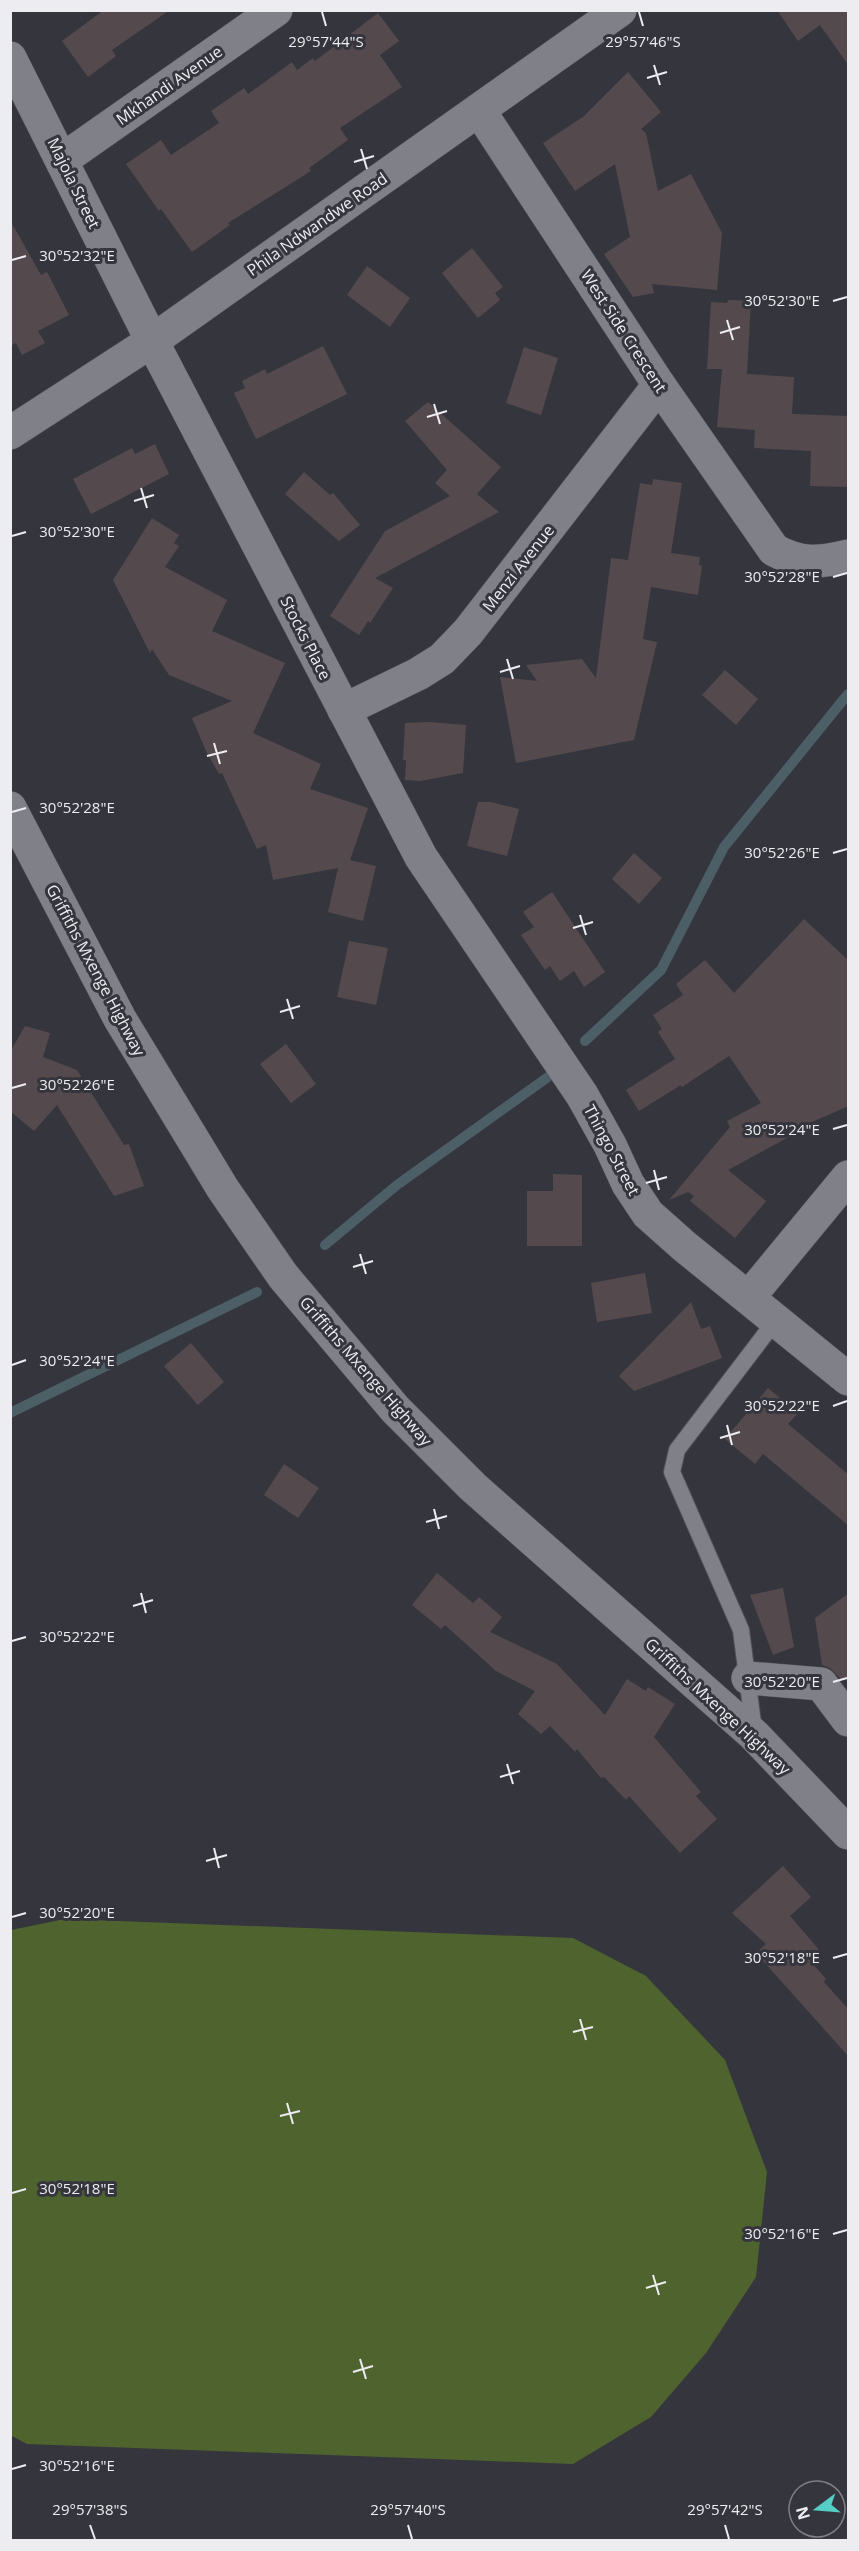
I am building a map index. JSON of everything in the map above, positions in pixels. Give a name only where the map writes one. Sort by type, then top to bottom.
[{"type":"street","name":"Mkhandi Avenue","points":[[62,160],[276,10]]},
{"type":"street","name":"Phila Ndwandwe Road","points":[[10,433],[152,341],[620,10]]},
{"type":"street","name":"Majola Street","points":[[10,58],[152,341]]},
{"type":"street","name":"West Side Crescent","points":[[479,110],[659,385],[774,550],[794,560],[815,562],[849,556]]},
{"type":"street","name":"Stocks Place","points":[[152,341],[421,857],[470,930]]},
{"type":"street","name":"Menzi Avenue","points":[[344,710],[434,664],[468,632],[659,385]]},
{"type":"street","name":"Griffiths Mxenge Highway","points":[[10,808],[141,1055],[223,1189],[283,1276],[395,1408],[473,1487],[754,1735],[849,1833]]},
{"type":"street","name":"Thingo Street","points":[[470,930],[582,1095],[610,1145],[628,1184],[648,1214],[684,1246],[849,1379]]},
{"type":"street","points":[[749,1297],[849,1177]]},
{"type":"street","points":[[748,1678],[821,1684],[849,1720]]},
{"type":"lane","points":[[754,1735],[741,1630],[672,1472],[677,1450],[776,1320]]},
{"type":"green space","points":[[65,1919],[573,1938],[646,1976],[725,2060],[767,2172],[756,2277],[706,2353],[651,2417],[573,2464],[27,2444],[10,2435],[11,1930]]},
{"type":"building","points":[[104,10],[170,10],[112,50],[116,56],[88,77],[62,41]]},
{"type":"building","points":[[777,10],[849,10],[849,66],[820,25],[798,41]]},
{"type":"building","points":[[378,13],[399,41],[380,55],[402,87],[340,128],[348,140],[309,168],[311,171],[228,223],[230,225],[192,252],[161,209],[159,211],[126,164],[161,140],[171,155],[219,123],[211,111],[244,88],[248,94],[292,62],[297,70],[313,58],[315,61]]},
{"type":"building","points":[[628,72],[661,112],[641,129],[646,133],[658,191],[691,174],[722,233],[717,290],[652,284],[654,293],[633,297],[604,254],[630,237],[615,164],[575,191],[543,143],[583,117]]},
{"type":"building","points":[[10,220],[41,275],[47,272],[69,315],[38,331],[45,343],[22,355],[16,343],[10,346]]},
{"type":"building","points":[[472,248],[503,287],[495,293],[500,300],[478,318],[442,273]]},
{"type":"building","points":[[367,266],[410,298],[390,327],[347,295]]},
{"type":"building","points":[[728,300],[751,301],[747,374],[794,377],[792,414],[849,416],[849,483],[846,487],[810,486],[811,451],[754,448],[755,430],[717,427],[722,369],[707,369],[711,302],[727,303]]},
{"type":"building","points":[[323,346],[347,394],[256,439],[234,393],[245,388],[242,381],[265,369],[267,374]]},
{"type":"building","points":[[524,347],[558,358],[541,415],[506,403]]},
{"type":"building","points":[[428,402],[501,467],[477,494],[499,512],[375,578],[393,588],[370,623],[368,621],[359,635],[330,616],[385,531],[450,496],[435,483],[447,470],[405,421]]},
{"type":"building","points":[[155,444],[169,474],[91,514],[73,479],[132,448],[135,454]]},
{"type":"building","points":[[304,472],[330,495],[333,493],[360,525],[339,541],[285,494]]},
{"type":"building","points":[[653,479],[682,483],[671,553],[700,557],[699,565],[702,566],[698,595],[651,587],[643,639],[657,642],[634,740],[516,763],[500,677],[537,681],[526,665],[582,659],[596,678],[611,558],[628,560],[640,483],[652,485]]},
{"type":"building","points":[[152,518],[179,535],[174,543],[179,546],[165,567],[227,600],[212,631],[285,663],[253,733],[321,764],[310,789],[368,808],[350,860],[376,866],[363,921],[328,912],[338,868],[273,880],[266,845],[257,849],[222,773],[219,774],[206,751],[192,718],[232,701],[169,675],[152,649],[150,653],[113,580]]},
{"type":"building","points":[[725,670],[758,699],[736,725],[702,695]]},
{"type":"building","points":[[405,723],[466,725],[463,773],[420,781],[405,780],[406,760],[403,760]]},
{"type":"building","points":[[478,802],[490,802],[519,809],[507,856],[467,846]]},
{"type":"building","points":[[634,853],[662,878],[639,904],[612,879]]},
{"type":"building","points":[[552,892],[605,972],[584,987],[574,971],[560,981],[550,966],[545,970],[521,935],[534,927],[523,912]]},
{"type":"building","points":[[804,919],[849,961],[849,1106],[800,1127],[802,1130],[728,1170],[766,1201],[735,1238],[690,1201],[694,1196],[688,1192],[669,1200],[730,1127],[727,1121],[761,1103],[729,1056],[682,1087],[681,1085],[639,1111],[626,1090],[675,1059],[658,1032],[662,1029],[653,1015],[683,995],[676,984],[705,960],[734,993]]},
{"type":"building","points":[[349,941],[388,948],[376,1005],[337,997]]},
{"type":"building","points":[[25,1026],[50,1033],[43,1057],[77,1070],[124,1145],[129,1144],[144,1186],[114,1196],[57,1105],[34,1131],[10,1111],[10,1052]]},
{"type":"building","points":[[286,1044],[316,1084],[291,1103],[260,1064]]},
{"type":"building","points":[[553,1174],[582,1175],[582,1246],[527,1246],[527,1191],[553,1191]]},
{"type":"building","points":[[645,1273],[652,1313],[597,1322],[591,1283]]},
{"type":"building","points":[[691,1302],[701,1329],[710,1326],[722,1358],[634,1391],[619,1376]]},
{"type":"building","points":[[191,1343],[224,1382],[198,1405],[164,1366]]},
{"type":"building","points":[[768,1388],[798,1413],[788,1424],[849,1475],[849,1526],[763,1454],[755,1464],[725,1439]]},
{"type":"building","points":[[284,1464],[319,1488],[298,1518],[264,1495]]},
{"type":"building","points":[[437,1573],[473,1603],[479,1597],[502,1617],[490,1632],[557,1664],[605,1715],[627,1679],[646,1691],[648,1687],[675,1704],[654,1737],[701,1792],[696,1796],[717,1819],[680,1853],[629,1796],[626,1800],[604,1777],[601,1778],[577,1749],[575,1752],[550,1726],[541,1734],[518,1714],[535,1691],[496,1671],[445,1625],[441,1629],[412,1605]]},
{"type":"building","points":[[783,1588],[794,1647],[773,1655],[750,1595]]},
{"type":"building","points":[[849,1593],[849,1678],[841,1679],[830,1668],[822,1665],[815,1618]]},
{"type":"building","points":[[783,1866],[811,1897],[790,1916],[821,1952],[812,1960],[812,1963],[826,1979],[824,1982],[849,2010],[849,2057],[756,1953],[766,1944],[732,1913]]},
{"type":"waterway","points":[[585,1041],[661,970],[724,847],[848,694]]},
{"type":"waterway","points":[[325,1245],[397,1185],[548,1077]]},
{"type":"waterway","points":[[10,1413],[257,1292]]}]
